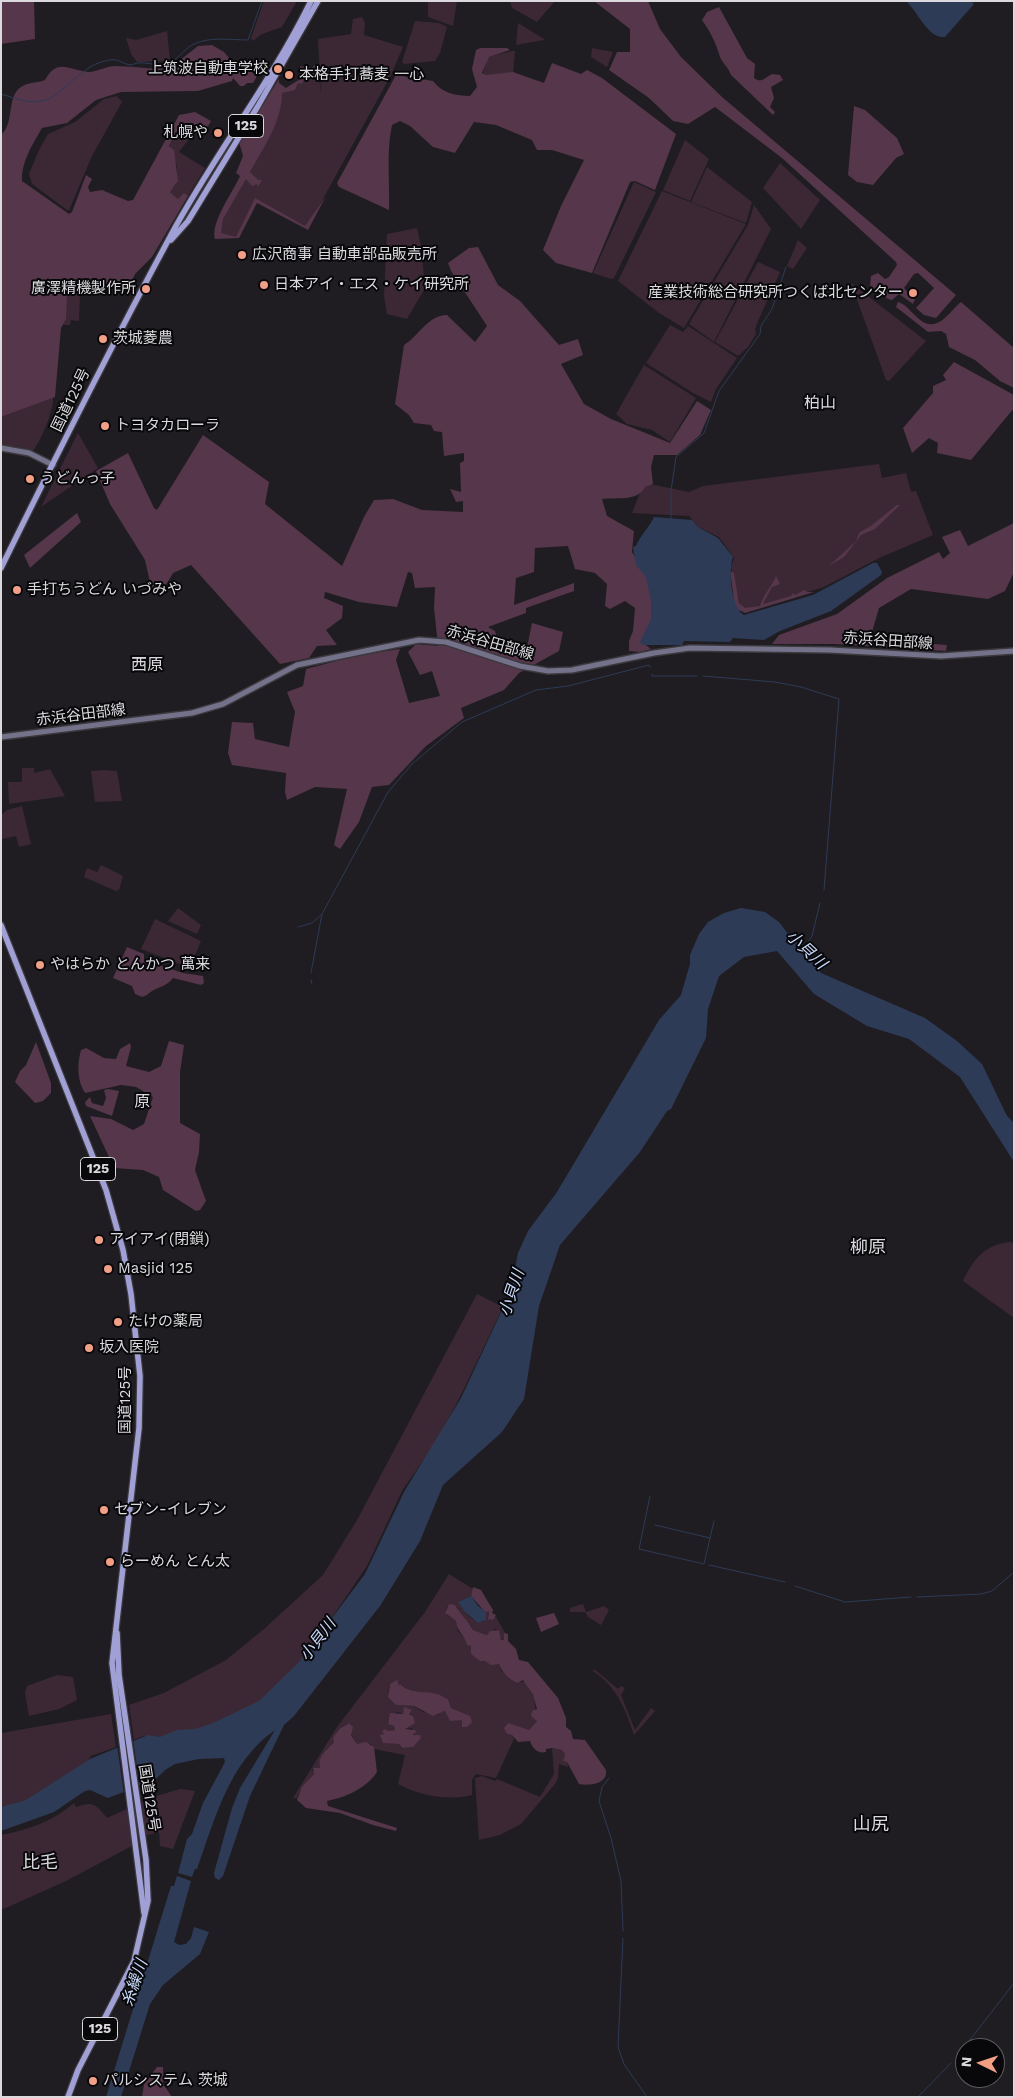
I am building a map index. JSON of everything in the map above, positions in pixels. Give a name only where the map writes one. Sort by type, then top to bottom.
[{"type":"highway","name":"125","points":[[166,245],[222,149],[292,37],[310,1]]},
{"type":"highway","name":"125","points":[[166,245],[188,221],[258,106],[318,1]]},
{"type":"highway","name":"国道125号","points":[[1,568],[109,350],[166,245]]},
{"type":"highway","name":"国道125号","points":[[1,924],[106,1190],[123,1250],[131,1294],[140,1376],[139,1428],[112,1663],[143,1843],[148,1901],[138,1947],[131,1967],[78,2070],[68,2097]]},
{"type":"highway","name":"国道125号","points":[[119,1702],[144,1913]]},
{"type":"main road","points":[[1,448],[29,453],[52,465]]},
{"type":"main road","name":"赤浜谷田部線","points":[[1,737],[192,713],[223,704],[297,665],[419,640],[446,642],[520,666],[548,671],[577,669],[654,653],[690,648],[830,650],[942,656],[1014,651]]},
{"type":"shaded area","points":[[1,1],[34,1],[35,39],[1,44]]},
{"type":"shaded area","points":[[264,1],[297,1],[282,27],[262,34],[253,41],[251,38]]},
{"type":"shaded area","points":[[428,1],[457,1],[453,26],[428,17]]},
{"type":"shaded area","points":[[510,1],[555,1],[537,22],[512,8]]},
{"type":"shaded area","points":[[594,1],[648,1],[660,29],[681,57],[722,97],[956,295],[936,318],[924,315],[916,308],[934,288],[918,273],[914,274],[904,288],[915,299],[913,304],[899,294],[892,300],[888,299],[870,286],[871,276],[878,273],[885,279],[889,277],[897,265],[896,262],[782,158],[715,107],[688,124],[673,121],[649,98],[609,70],[617,52],[630,52],[630,29]]},
{"type":"shaded area","points":[[719,7],[747,58],[755,64],[754,78],[761,80],[772,74],[780,75],[783,80],[771,87],[774,98],[770,107],[775,112],[773,115],[731,75],[720,57],[713,38],[702,20],[707,12]]},
{"type":"shaded area","points":[[362,17],[365,23],[364,35],[403,47],[390,77],[308,226],[304,227],[256,201],[237,237],[218,237],[221,218],[283,90],[296,82],[301,82],[302,68],[318,69],[321,94],[318,39],[351,34],[353,19]]},
{"type":"shaded area","points":[[415,21],[439,23],[447,27],[440,53],[435,61],[404,64],[402,62]]},
{"type":"shaded area","points":[[518,23],[544,39],[544,40],[516,45]]},
{"type":"shaded area","points":[[167,31],[170,61],[137,62],[131,54],[126,38],[136,40]]},
{"type":"shaded area","points":[[212,45],[224,52],[229,58],[228,64],[234,66],[265,59],[264,67],[257,68],[256,78],[253,83],[247,83],[244,86],[240,86],[233,78],[232,81],[198,91],[121,92],[96,100],[67,123],[42,128],[35,140],[23,167],[22,181],[69,214],[72,212],[86,175],[92,179],[88,187],[90,192],[102,190],[128,201],[133,200],[179,115],[195,112],[211,121],[207,128],[198,126],[192,135],[186,132],[176,133],[169,146],[174,150],[178,181],[170,192],[178,199],[184,193],[188,196],[152,257],[135,274],[131,284],[76,290],[67,295],[66,319],[61,328],[55,397],[1,417],[1,135],[8,124],[16,91],[26,84],[45,80],[50,73],[59,67],[89,72],[115,66],[156,69],[170,68],[198,46]]},
{"type":"shaded area","points":[[480,48],[507,48],[510,50],[489,57],[482,73],[486,75],[513,72],[544,83],[552,63],[581,74],[587,70],[602,78],[676,134],[655,190],[635,181],[630,182],[592,273],[556,263],[543,250],[561,206],[584,160],[552,150],[537,150],[532,140],[496,125],[474,122],[455,153],[433,147],[410,126],[400,121],[392,125],[389,157],[389,210],[339,187],[337,183],[396,75],[433,81],[450,93],[470,96],[477,87],[472,69],[476,50]]},
{"type":"shaded area","points":[[592,48],[613,52],[607,67],[591,57]]},
{"type":"shaded area","points":[[515,51],[513,74],[486,76],[483,73],[488,57]]},
{"type":"shaded area","points":[[315,65],[319,68],[315,75],[303,69],[304,79],[302,84],[298,83],[295,90],[282,93],[279,114],[275,124],[250,172],[258,180],[262,180],[258,187],[257,184],[252,186],[246,179],[223,219],[221,233],[236,237],[255,198],[305,226],[326,196],[308,230],[257,203],[239,238],[215,239],[214,232],[219,216],[240,176],[236,173],[243,156],[239,142],[279,79],[279,83],[286,88],[300,79],[302,69],[300,66],[312,68]]},
{"type":"shaded area","points":[[117,96],[122,102],[92,156],[69,210],[67,210],[32,184],[29,174],[39,150],[48,134],[75,122],[104,99]]},
{"type":"shaded area","points":[[854,106],[865,110],[897,138],[904,154],[896,158],[873,185],[857,182],[848,175]]},
{"type":"shaded area","points":[[186,132],[192,135],[179,152],[205,168],[188,196],[184,194],[178,199],[170,192],[170,189],[176,185],[177,166],[173,158],[174,150],[169,147],[176,133]]},
{"type":"shaded area","points":[[685,140],[709,159],[690,201],[663,190]]},
{"type":"shaded area","points":[[780,163],[820,200],[801,229],[763,188]]},
{"type":"shaded area","points":[[707,167],[752,202],[746,223],[691,202]]},
{"type":"shaded area","points":[[634,182],[656,192],[614,278],[611,279],[593,273]]},
{"type":"shaded area","points":[[662,191],[746,224],[684,328],[659,313],[618,281]]},
{"type":"shaded area","points":[[754,205],[771,229],[714,342],[689,324],[748,225]]},
{"type":"shaded area","points":[[417,228],[421,246],[425,288],[407,319],[387,314],[384,296],[387,234]]},
{"type":"shaded area","points":[[798,240],[807,248],[793,269],[787,266]]},
{"type":"shaded area","points":[[478,247],[498,285],[520,301],[559,345],[578,339],[583,355],[561,364],[584,404],[611,419],[670,443],[697,401],[711,410],[700,435],[677,455],[654,455],[651,467],[653,484],[645,487],[642,492],[632,497],[602,499],[607,516],[634,531],[632,552],[649,582],[654,599],[652,620],[642,642],[651,649],[640,652],[629,651],[635,608],[625,601],[610,609],[605,606],[607,584],[595,573],[575,569],[568,546],[535,548],[534,572],[516,578],[514,605],[574,583],[574,591],[526,608],[526,613],[488,627],[495,631],[499,646],[527,648],[532,623],[563,632],[559,651],[519,673],[504,690],[461,708],[464,718],[426,746],[389,785],[372,787],[359,822],[340,849],[334,845],[347,789],[315,787],[287,800],[285,792],[286,773],[232,765],[228,753],[232,722],[253,723],[255,739],[289,747],[295,712],[287,692],[303,686],[306,669],[359,655],[400,649],[396,660],[409,703],[440,696],[432,671],[420,675],[408,652],[416,644],[438,646],[434,608],[435,587],[415,588],[412,573],[408,572],[397,607],[359,602],[325,592],[324,598],[343,606],[342,618],[326,630],[337,645],[317,646],[309,658],[280,664],[191,565],[173,573],[162,592],[151,587],[145,560],[110,504],[96,471],[128,453],[154,508],[157,510],[203,435],[269,482],[265,504],[342,566],[364,517],[374,500],[393,499],[422,510],[463,512],[463,501],[456,502],[450,489],[461,492],[460,463],[464,461],[464,453],[444,456],[442,432],[434,431],[431,425],[414,423],[409,415],[395,404],[404,345],[429,322],[440,316],[447,315],[475,342],[487,326],[451,271],[448,263],[469,248]]},
{"type":"shaded area","points":[[758,262],[780,272],[758,321],[755,329],[756,334],[748,347],[738,356],[715,342]]},
{"type":"shaded area","points":[[851,283],[926,341],[889,381],[886,380]]},
{"type":"shaded area","points":[[80,292],[79,321],[71,320],[70,325],[63,325],[64,295]]},
{"type":"shaded area","points":[[898,302],[903,304],[921,320],[931,324],[943,319],[961,302],[1014,348],[1014,388],[1000,381],[975,360],[949,347],[946,334],[941,331],[928,332],[896,307]]},
{"type":"shaded area","points":[[670,325],[683,332],[688,326],[737,358],[716,389],[711,402],[693,393],[646,363]]},
{"type":"shaded area","points":[[954,362],[1014,395],[1014,408],[971,460],[937,453],[938,443],[929,438],[912,453],[903,428],[933,393],[933,386],[946,380],[943,375]]},
{"type":"shaded area","points":[[644,365],[696,398],[670,442],[652,430],[627,424],[616,414]]},
{"type":"shaded area","points":[[53,397],[46,425],[33,451],[20,447],[1,445],[1,417]]},
{"type":"shaded area","points":[[78,433],[98,468],[41,507]]},
{"type":"shaded area","points":[[879,464],[882,478],[906,473],[911,492],[916,491],[933,535],[879,558],[824,587],[746,611],[740,606],[731,567],[734,558],[719,537],[698,527],[689,516],[632,513],[644,483],[689,492],[703,486]]},
{"type":"shaded area","points":[[897,505],[900,505],[875,529],[861,535],[844,557],[829,566],[856,541],[859,533]]},
{"type":"shaded area","points":[[77,513],[81,522],[30,568],[24,555]]},
{"type":"shaded area","points":[[1014,523],[1014,572],[1005,591],[988,599],[911,589],[879,608],[870,639],[947,645],[946,651],[834,644],[772,644],[779,635],[837,614],[887,578],[939,552],[943,559],[950,553],[942,537],[960,530],[968,546]]},
{"type":"shaded area","points":[[730,571],[734,573],[739,603],[745,608],[760,606],[776,576],[780,584],[772,587],[763,604],[791,596],[793,593],[795,595],[804,590],[814,592],[745,613],[735,608]]},
{"type":"shaded area","points":[[22,768],[34,768],[34,773],[50,769],[65,796],[9,804],[8,782],[22,782]]},
{"type":"shaded area","points":[[91,771],[117,771],[122,801],[95,802]]},
{"type":"shaded area","points":[[22,806],[31,844],[19,847],[16,836],[2,839],[1,815],[7,810]]},
{"type":"shaded area","points":[[101,865],[123,876],[119,890],[116,891],[84,877],[87,868],[97,872]]},
{"type":"shaded area","points":[[178,908],[201,925],[197,934],[168,921]]},
{"type":"shaded area","points":[[155,919],[201,941],[190,968],[141,949]]},
{"type":"shaded area","points":[[127,947],[144,954],[144,960],[183,973],[203,976],[204,983],[201,985],[173,978],[167,984],[147,995],[142,997],[135,994],[132,986],[113,978]]},
{"type":"shaded area","points":[[169,1041],[184,1045],[180,1072],[180,1123],[200,1134],[195,1170],[206,1201],[200,1210],[196,1211],[163,1190],[159,1177],[143,1170],[114,1168],[90,1116],[111,1119],[133,1130],[144,1124],[153,1097],[136,1087],[121,1085],[85,1093],[79,1078],[78,1067],[81,1050],[86,1048],[104,1058],[116,1059],[120,1049],[130,1043],[131,1047],[126,1066],[149,1072],[161,1066]]},
{"type":"shaded area","points":[[36,1042],[51,1083],[51,1093],[43,1101],[35,1103],[15,1082],[20,1071],[26,1065]]},
{"type":"shaded area","points":[[104,1090],[119,1091],[112,1116],[86,1106],[85,1102],[90,1097],[92,1103],[103,1106],[106,1098]]},
{"type":"shaded area","points":[[1009,1242],[1014,1243],[1014,1318],[963,1281],[971,1266],[981,1254],[993,1246]]},
{"type":"shaded area","points":[[477,1294],[503,1307],[460,1397],[435,1443],[402,1491],[367,1566],[301,1663],[268,1697],[224,1724],[163,1738],[143,1736],[134,1740],[129,1705],[164,1693],[226,1660],[264,1629],[323,1575],[357,1520]]},
{"type":"shaded area","points":[[449,1574],[473,1589],[471,1596],[459,1602],[461,1606],[476,1621],[484,1621],[486,1611],[489,1611],[488,1617],[496,1617],[505,1633],[504,1641],[500,1638],[498,1630],[495,1629],[487,1635],[473,1630],[457,1607],[446,1607],[447,1615],[456,1621],[458,1631],[466,1640],[466,1643],[471,1646],[471,1654],[485,1661],[499,1664],[501,1671],[518,1683],[525,1681],[534,1698],[537,1721],[529,1730],[504,1730],[512,1735],[514,1739],[496,1778],[476,1774],[472,1780],[472,1795],[453,1798],[415,1792],[398,1784],[405,1755],[374,1749],[371,1744],[357,1744],[351,1734],[349,1723],[338,1730],[334,1741],[321,1757],[320,1768],[312,1769],[314,1773],[297,1798],[293,1798],[337,1727],[425,1612]],"holes":[[[397,1682],[399,1686],[401,1685],[410,1690],[448,1699],[451,1708],[466,1715],[469,1724],[467,1727],[462,1720],[444,1711],[441,1711],[438,1715],[423,1712],[413,1706],[396,1705],[388,1693],[390,1684]],[[404,1710],[413,1716],[405,1729],[412,1728],[417,1740],[411,1747],[401,1748],[399,1744],[382,1741],[384,1733],[382,1732],[395,1730],[394,1726],[388,1724],[389,1718],[397,1712],[403,1714]]]},
{"type":"shaded area","points":[[473,1587],[481,1590],[493,1610],[492,1613],[496,1615],[493,1620],[488,1619],[489,1611],[485,1612],[471,1596]]},
{"type":"shaded area","points":[[449,1604],[455,1605],[473,1630],[487,1635],[490,1631],[499,1630],[501,1640],[504,1640],[504,1633],[508,1634],[508,1641],[516,1649],[519,1660],[528,1662],[558,1698],[566,1718],[566,1727],[571,1731],[573,1739],[585,1740],[606,1770],[606,1775],[601,1781],[588,1785],[579,1784],[567,1762],[563,1761],[565,1755],[562,1750],[552,1748],[546,1749],[546,1752],[540,1752],[532,1746],[530,1741],[518,1742],[512,1735],[506,1733],[504,1728],[508,1723],[529,1730],[537,1721],[531,1716],[532,1711],[537,1709],[533,1695],[523,1680],[518,1683],[512,1680],[504,1673],[499,1664],[491,1665],[485,1661],[480,1661],[471,1654],[471,1646],[467,1645],[457,1627],[456,1621],[445,1613]]},
{"type":"shaded area","points":[[583,1604],[586,1612],[604,1606],[609,1610],[601,1625],[588,1617],[585,1612],[570,1612],[570,1608]]},
{"type":"shaded area","points":[[554,1613],[559,1624],[541,1632],[536,1618]]},
{"type":"shaded area","points":[[594,1669],[618,1689],[621,1686],[625,1688],[621,1695],[635,1730],[651,1708],[655,1711],[634,1735],[619,1699],[608,1684],[593,1671]]},
{"type":"shaded area","points":[[57,1675],[73,1677],[77,1700],[59,1709],[29,1716],[25,1693],[27,1686]]},
{"type":"shaded area","points":[[397,1680],[399,1686],[400,1684],[408,1689],[437,1694],[448,1699],[451,1708],[470,1716],[472,1722],[467,1727],[462,1727],[462,1720],[450,1721],[445,1711],[433,1716],[414,1706],[396,1705],[388,1697],[390,1684]]},
{"type":"shaded area","points":[[404,1707],[412,1710],[409,1714],[413,1716],[415,1723],[405,1729],[415,1730],[416,1732],[413,1735],[420,1735],[421,1738],[413,1747],[402,1748],[399,1744],[383,1743],[380,1735],[384,1734],[382,1731],[385,1729],[388,1731],[395,1730],[394,1726],[388,1724],[390,1713],[403,1714]]},
{"type":"shaded area","points":[[111,1714],[116,1747],[91,1756],[87,1762],[26,1801],[5,1808],[1,1805],[1,1733]]},
{"type":"shaded area","points":[[349,1723],[353,1727],[351,1735],[357,1744],[366,1742],[374,1747],[377,1772],[373,1778],[355,1791],[327,1801],[328,1806],[397,1828],[396,1831],[340,1813],[306,1808],[297,1800],[302,1787],[314,1774],[313,1768],[320,1768],[321,1757],[334,1742],[333,1738],[340,1728]]},
{"type":"shaded area","points":[[552,1748],[562,1750],[565,1755],[563,1761],[567,1762],[568,1767],[559,1764],[558,1778],[555,1784],[521,1824],[500,1835],[479,1840],[475,1778],[482,1776],[495,1781],[497,1779],[540,1797],[554,1774]]},
{"type":"shaded area","points":[[180,1789],[195,1791],[173,1849],[160,1846],[159,1832],[140,1837],[130,1847],[66,1881],[1,1910],[1,1835],[40,1824],[58,1815],[74,1803],[76,1807],[87,1804],[94,1805],[107,1818],[153,1797]]},
{"type":"shaded area","points":[[157,2067],[163,2067],[163,2084],[172,2097],[142,2097],[144,2084]]},
{"type":"water","points":[[906,1],[971,1],[974,4],[945,37],[933,34]]},
{"type":"water","points":[[654,517],[692,520],[698,527],[718,538],[733,557],[731,579],[733,597],[736,605],[744,615],[813,595],[873,563],[877,563],[882,572],[881,575],[831,611],[780,631],[764,640],[733,638],[730,642],[684,641],[682,645],[643,645],[640,642],[651,619],[651,601],[646,577],[636,565],[633,547],[636,546]]},
{"type":"water","name":"小貝川","points":[[741,908],[765,912],[779,922],[792,939],[804,945],[821,973],[925,1018],[957,1041],[982,1064],[1007,1116],[1014,1123],[1014,1162],[960,1077],[909,1039],[867,1026],[814,994],[777,951],[744,957],[719,976],[708,1009],[706,1038],[671,1109],[667,1111],[640,1152],[560,1245],[539,1306],[524,1399],[502,1432],[443,1485],[420,1541],[380,1606],[294,1716],[284,1725],[250,1796],[223,1876],[219,1880],[215,1878],[214,1873],[232,1808],[240,1788],[275,1730],[259,1743],[235,1775],[217,1811],[197,1869],[195,1869],[192,1877],[178,1873],[187,1839],[192,1834],[203,1803],[225,1762],[224,1758],[199,1759],[175,1764],[165,1770],[155,1780],[108,1798],[90,1790],[85,1791],[54,1812],[1,1831],[1,1807],[26,1800],[90,1759],[148,1735],[160,1737],[177,1730],[195,1729],[211,1724],[259,1701],[299,1662],[365,1574],[404,1492],[461,1398],[511,1291],[518,1253],[528,1231],[557,1192],[659,1020],[681,995],[690,964],[690,955],[699,934],[708,922],[724,913]]},
{"type":"water","points":[[471,1596],[478,1606],[486,1612],[486,1620],[478,1623],[465,1612],[458,1602]]},
{"type":"water","points":[[177,1876],[191,1881],[174,1942],[179,1945],[186,1944],[191,1938],[194,1927],[209,1932],[200,1954],[163,1985],[150,2004],[121,2097],[106,2097],[171,1886],[174,1886]]},
{"type":"pier","points":[[133,1739],[140,1788],[124,1795],[117,1745]]},
{"type":"waterway","points":[[1,94],[27,101],[42,101],[57,94],[87,69],[105,61],[116,60],[130,65],[137,63],[168,63],[188,47],[198,42],[220,39],[248,40],[262,1]]},
{"type":"waterway","points":[[671,519],[671,491],[676,457],[704,433],[719,391],[760,334],[761,326],[772,309],[786,267]]},
{"type":"waterway","points":[[311,973],[322,914],[388,792],[412,764],[462,722],[536,690],[568,686],[649,665],[650,667]]},
{"type":"waterway","points":[[652,674],[652,676],[697,676]]},
{"type":"waterway","points":[[703,676],[775,682],[801,687],[839,699],[824,890]]},
{"type":"waterway","name":"小貝川","points":[[805,947],[812,936],[820,903]]},
{"type":"waterway","points":[[298,927],[312,923],[321,915]]},
{"type":"waterway","points":[[311,980],[312,984]]},
{"type":"waterway","points":[[650,1496],[639,1549],[704,1564],[714,1521]]},
{"type":"waterway","points":[[655,1525],[710,1538]]},
{"type":"waterway","points":[[709,1565],[785,1582]]},
{"type":"waterway","points":[[917,1597],[981,1594],[992,1591],[1014,1572]]},
{"type":"waterway","points":[[795,1586],[845,1602],[911,1597]]},
{"type":"waterway","points":[[609,1778],[602,1787],[599,1801],[611,1838],[621,1881],[623,1931]]},
{"type":"waterway","points":[[623,1938],[618,2047],[624,2064],[647,2097]]},
{"type":"waterway","points":[[971,2038],[1014,1983]]},
{"type":"waterway","points":[[918,2097],[951,2063]]},
{"type":"place","name":"上筑波自動車学校","points":[[278,69]]},
{"type":"place","name":"本格手打蕎麦 一心","points":[[289,75]]},
{"type":"place","name":"札幌や","points":[[218,133]]},
{"type":"place","name":"広沢商事 自動車部品販売所","points":[[242,255]]},
{"type":"place","name":"日本アイ・エス・ケイ研究所","points":[[264,285]]},
{"type":"place","name":"廣澤精機製作所","points":[[146,289]]},
{"type":"place","name":"産業技術総合研究所つくば北センター","points":[[913,293]]},
{"type":"place","name":"茨城菱農","points":[[103,339]]},
{"type":"place","name":"トヨタカローラ","points":[[105,426]]},
{"type":"place","name":"うどんっ子","points":[[30,479]]},
{"type":"place","name":"手打ちうどん いづみや","points":[[17,590]]},
{"type":"place","name":"やはらか とんかつ 萬来","points":[[40,965]]},
{"type":"place","name":"アイアイ(閉鎖)","points":[[99,1240]]},
{"type":"place","name":"Masjid 125","points":[[108,1269]]},
{"type":"place","name":"たけの薬局","points":[[118,1322]]},
{"type":"place","name":"坂入医院","points":[[89,1348]]},
{"type":"place","name":"セブン-イレブン","points":[[104,1510]]},
{"type":"place","name":"らーめん とん太","points":[[110,1562]]},
{"type":"place","name":"パルシステム 茨城","points":[[93,2081]]},
{"type":"district","name":"柏山","points":[[820,403]]},
{"type":"district","name":"西原","points":[[147,665]]},
{"type":"district","name":"原","points":[[142,1102]]},
{"type":"district","name":"柳原","points":[[868,1248]]},
{"type":"district","name":"山尻","points":[[871,1825]]},
{"type":"district","name":"比毛","points":[[40,1863]]},
{"type":"water label","name":"糸繰川","points":[[135,1983]]}]
